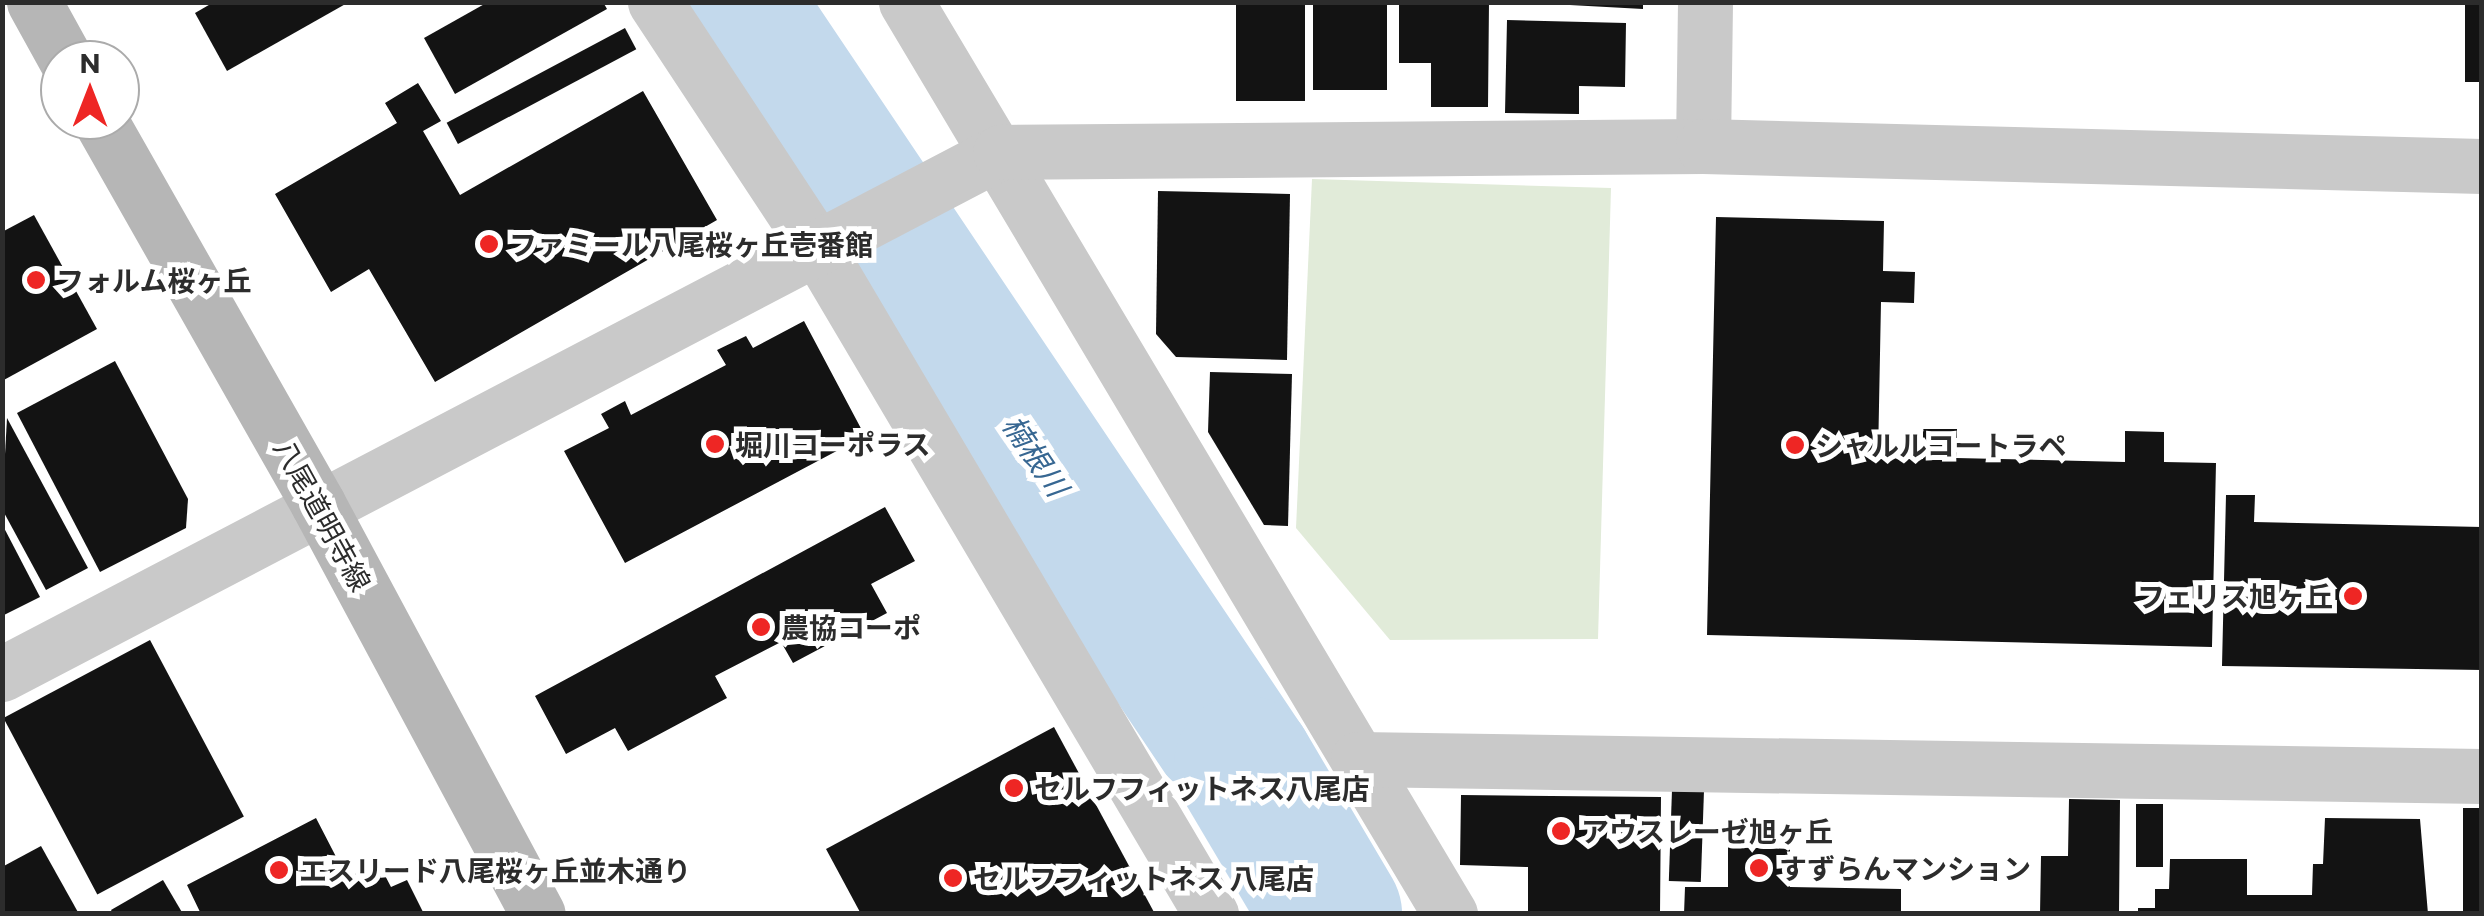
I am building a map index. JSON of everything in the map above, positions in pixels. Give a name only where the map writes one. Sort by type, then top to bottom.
[{"type":"main road","points":[[34,2],[55,40]]},
{"type":"main road","name":"八尾道明寺線","points":[[111,140],[318,504],[538,914]]},
{"type":"street","points":[[656,2],[817,248],[1211,914]]},
{"type":"street","points":[[906,2],[1000,152],[1450,914]]},
{"type":"street","points":[[1702,146],[1706,2]]},
{"type":"street","points":[[2,674],[318,504],[1000,152],[1702,146],[2482,166]]},
{"type":"street","points":[[1358,759],[2482,776]]},
{"type":"green space","points":[[1312,179],[1611,188],[1598,639],[1390,640],[1296,528]]},
{"type":"building","points":[[214,2],[349,2],[227,71],[195,13]]},
{"type":"building","points":[[488,2],[603,2],[607,9],[455,94],[424,38]]},
{"type":"building","points":[[1236,2],[1305,2],[1305,101],[1236,101]]},
{"type":"building","points":[[1313,2],[1387,2],[1387,90],[1313,90]]},
{"type":"building","points":[[1399,2],[1489,2],[1488,107],[1431,107],[1431,63],[1399,63]]},
{"type":"building","points":[[1515,2],[1643,2],[1643,9]]},
{"type":"building","points":[[2465,2],[2482,2],[2482,82],[2465,82]]},
{"type":"building","points":[[1507,20],[1626,23],[1625,87],[1579,86],[1579,114],[1505,113]]},
{"type":"building","points":[[625,28],[636,49],[458,144],[447,123]]},
{"type":"building","name":"ファミール八尾桜ヶ丘壱番館","points":[[418,83],[441,121],[423,131],[460,195],[643,91],[717,220],[435,382],[369,269],[331,292],[275,194],[397,123],[385,103]]},
{"type":"building","points":[[1158,191],[1290,194],[1287,360],[1176,357],[1156,334]]},
{"type":"building","name":"フォルム桜ヶ丘","points":[[34,215],[97,329],[2,381],[2,232]]},
{"type":"building","name":"シャルルコートラペ","points":[[1716,217],[1884,221],[1883,271],[1915,272],[1914,303],[1881,302],[1878,458],[1923,459],[1923,429],[1957,429],[1956,458],[2125,462],[2125,431],[2164,432],[2164,462],[2216,463],[2212,647],[1707,635]]},
{"type":"building","name":"堀川コーポラス","points":[[804,321],[865,436],[625,563],[564,451],[609,428],[601,414],[625,401],[631,415],[726,365],[717,350],[746,336],[753,348]]},
{"type":"building","points":[[115,361],[188,499],[186,528],[100,572],[17,413]]},
{"type":"building","points":[[1210,372],[1292,374],[1288,526],[1264,525],[1208,432]]},
{"type":"building","points":[[7,418],[88,568],[46,590],[2,509]]},
{"type":"building","name":"フェリス旭ヶ丘","points":[[2226,495],[2255,495],[2254,522],[2482,527],[2482,670],[2222,666]]},
{"type":"building","name":"農協コーポ","points":[[885,507],[915,561],[871,584],[887,613],[793,663],[781,642],[715,676],[727,698],[628,751],[615,728],[566,754],[535,696]]},
{"type":"building","points":[[2,524],[40,597],[2,616]]},
{"type":"building","points":[[150,640],[244,817],[97,895],[3,718]]},
{"type":"building","name":"セルフフィットネス八尾店","points":[[1054,727],[1155,914],[861,914],[826,849]]},
{"type":"building","points":[[1672,790],[1704,791],[1701,882],[1669,881]]},
{"type":"building","name":"アウスレーゼ旭ヶ丘","points":[[1461,795],[1661,797],[1660,914],[1528,914],[1528,867],[1460,865]]},
{"type":"building","points":[[2069,799],[2120,800],[2119,914],[2040,914],[2041,856],[2068,856]]},
{"type":"building","points":[[2136,804],[2163,804],[2163,867],[2136,867]]},
{"type":"building","points":[[2463,808],[2482,808],[2482,914],[2463,914]]},
{"type":"building","name":"エスリード八尾桜ヶ丘並木通り","points":[[316,818],[347,878],[378,862],[391,887],[407,880],[424,914],[201,914],[187,885]]},
{"type":"building","points":[[2325,818],[2420,819],[2428,914],[2138,914],[2138,908],[2155,908],[2155,889],[2169,889],[2170,859],[2247,859],[2247,895],[2312,895],[2313,864],[2323,864]]},
{"type":"building","points":[[41,846],[79,914],[2,914],[2,867]]},
{"type":"building","name":"すずらんマンション","points":[[1728,847],[1790,849],[1790,887],[1901,889],[1901,914],[1684,914],[1685,887],[1728,887]]},
{"type":"building","points":[[163,880],[183,914],[113,914],[111,910]]},
{"type":"waterway","name":"楠根川","points":[[731,2],[1244,765],[1332,914]]},
{"type":"place","name":"ファミール八尾桜ヶ丘壱番館","points":[[489,244]]},
{"type":"place","name":"フォルム桜ヶ丘","points":[[36,280]]},
{"type":"place","name":"堀川コーポラス","points":[[715,444]]},
{"type":"place","name":"シャルルコートラペ","points":[[1795,445]]},
{"type":"place","name":"フェリス旭ヶ丘","points":[[2353,596]]},
{"type":"place","name":"農協コーポ","points":[[761,627]]},
{"type":"place","name":"セルフフィットネス八尾店","points":[[1014,788]]},
{"type":"place","name":"アウスレーゼ旭ヶ丘","points":[[1561,831]]},
{"type":"place","name":"すずらんマンション","points":[[1759,868]]},
{"type":"place","name":"エスリード八尾桜ヶ丘並木通り","points":[[279,870]]},
{"type":"place","name":"セルフフィットネス 八尾店","points":[[953,878]]}]
